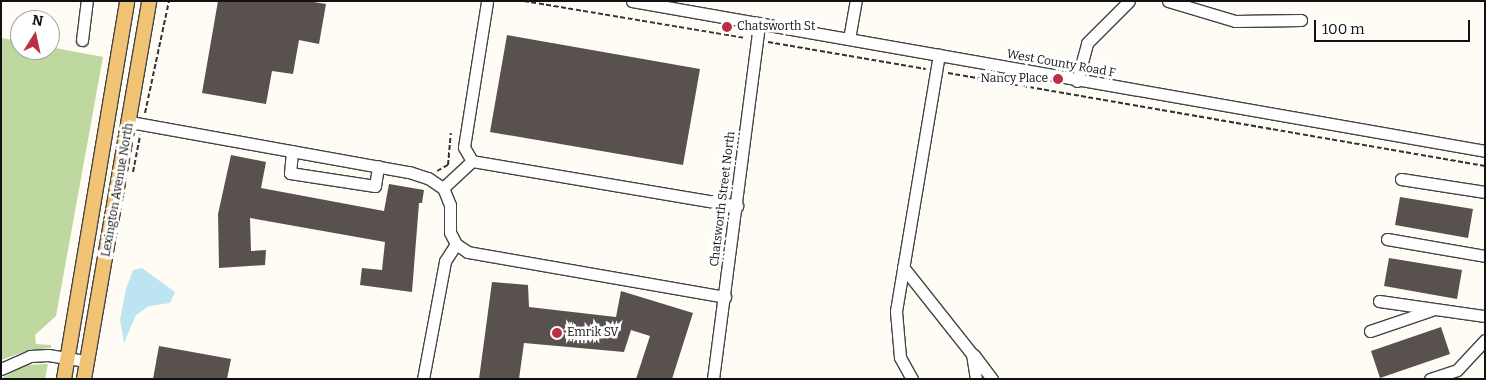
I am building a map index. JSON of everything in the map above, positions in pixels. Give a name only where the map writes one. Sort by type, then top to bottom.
[{"type":"main road","name":"Lexington Avenue North","points":[[64,379],[127,1]]},
{"type":"main road","name":"Lexington Avenue North","points":[[84,379],[136,124],[149,1]]},
{"type":"street","points":[[82,40],[88,1]]},
{"type":"street","points":[[472,161],[464,147],[487,1]]},
{"type":"street","name":"West County Road F","points":[[632,1],[660,4],[1077,81],[1485,151]]},
{"type":"street","points":[[849,39],[856,1]]},
{"type":"street","points":[[1077,81],[1087,43],[1129,1]]},
{"type":"street","points":[[1168,1],[1235,21],[1301,20]]},
{"type":"street","name":"Chatsworth Street North","points":[[713,379],[726,297],[759,23]]},
{"type":"street","points":[[912,379],[900,357],[896,320],[938,55]]},
{"type":"street","points":[[136,124],[378,166],[430,179],[443,188],[450,205],[450,232],[456,244],[468,252],[726,297]]},
{"type":"street","points":[[292,151],[290,172],[375,186],[378,166]]},
{"type":"street","points":[[443,188],[472,161]]},
{"type":"street","points":[[472,161],[737,206]]},
{"type":"street","points":[[1401,179],[1485,192]]},
{"type":"street","points":[[1387,239],[1485,256]]},
{"type":"street","points":[[423,379],[445,261],[456,244]]},
{"type":"street","points":[[903,267],[992,379]]},
{"type":"street","points":[[1379,301],[1485,316]]},
{"type":"street","points":[[1370,331],[1433,309]]},
{"type":"street","points":[[1430,379],[1457,370],[1485,340]]},
{"type":"street","points":[[972,354],[976,379]]},
{"type":"street","points":[[1,369],[30,356],[87,361]]},
{"type":"path","points":[[132,179],[136,124],[168,1]]},
{"type":"path","points":[[524,1],[1485,166]]},
{"type":"path","points":[[430,179],[448,165],[452,133]]},
{"type":"green space","points":[[1,38],[10,39],[10,60],[60,60],[60,49],[103,57],[56,316],[35,335],[36,344],[51,345],[51,348],[29,350],[1,360]]},
{"type":"green space","points":[[48,364],[45,379],[1,379],[23,365]]},
{"type":"water","points":[[142,268],[175,292],[170,303],[149,306],[136,315],[124,343],[120,320],[126,289],[133,270]]},
{"type":"building","points":[[218,1],[308,1],[326,4],[319,44],[299,40],[293,74],[272,71],[266,104],[202,93]]},
{"type":"building","points":[[507,35],[700,69],[683,165],[490,132]]},
{"type":"building","points":[[231,155],[266,162],[261,188],[384,211],[389,184],[424,190],[422,203],[419,203],[412,292],[360,285],[362,268],[382,270],[385,242],[250,218],[251,251],[266,250],[265,265],[219,268],[218,214]]},
{"type":"building","points":[[1400,197],[1473,209],[1468,238],[1395,225]]},
{"type":"building","points":[[1389,258],[1462,270],[1457,299],[1384,286]]},
{"type":"building","name":"Emrik SV","points":[[492,282],[528,285],[529,307],[616,317],[621,291],[693,313],[672,379],[636,379],[650,336],[631,330],[624,352],[524,343],[519,379],[479,379]]},
{"type":"building","points":[[1441,327],[1450,354],[1380,378],[1371,351]]},
{"type":"building","points":[[159,346],[231,359],[227,379],[153,379]]},
{"type":"place","name":"Chatsworth St","points":[[727,27]]},
{"type":"place","name":"Nancy Place","points":[[1058,79]]},
{"type":"place","name":"Emrik SV","points":[[557,333]]}]
